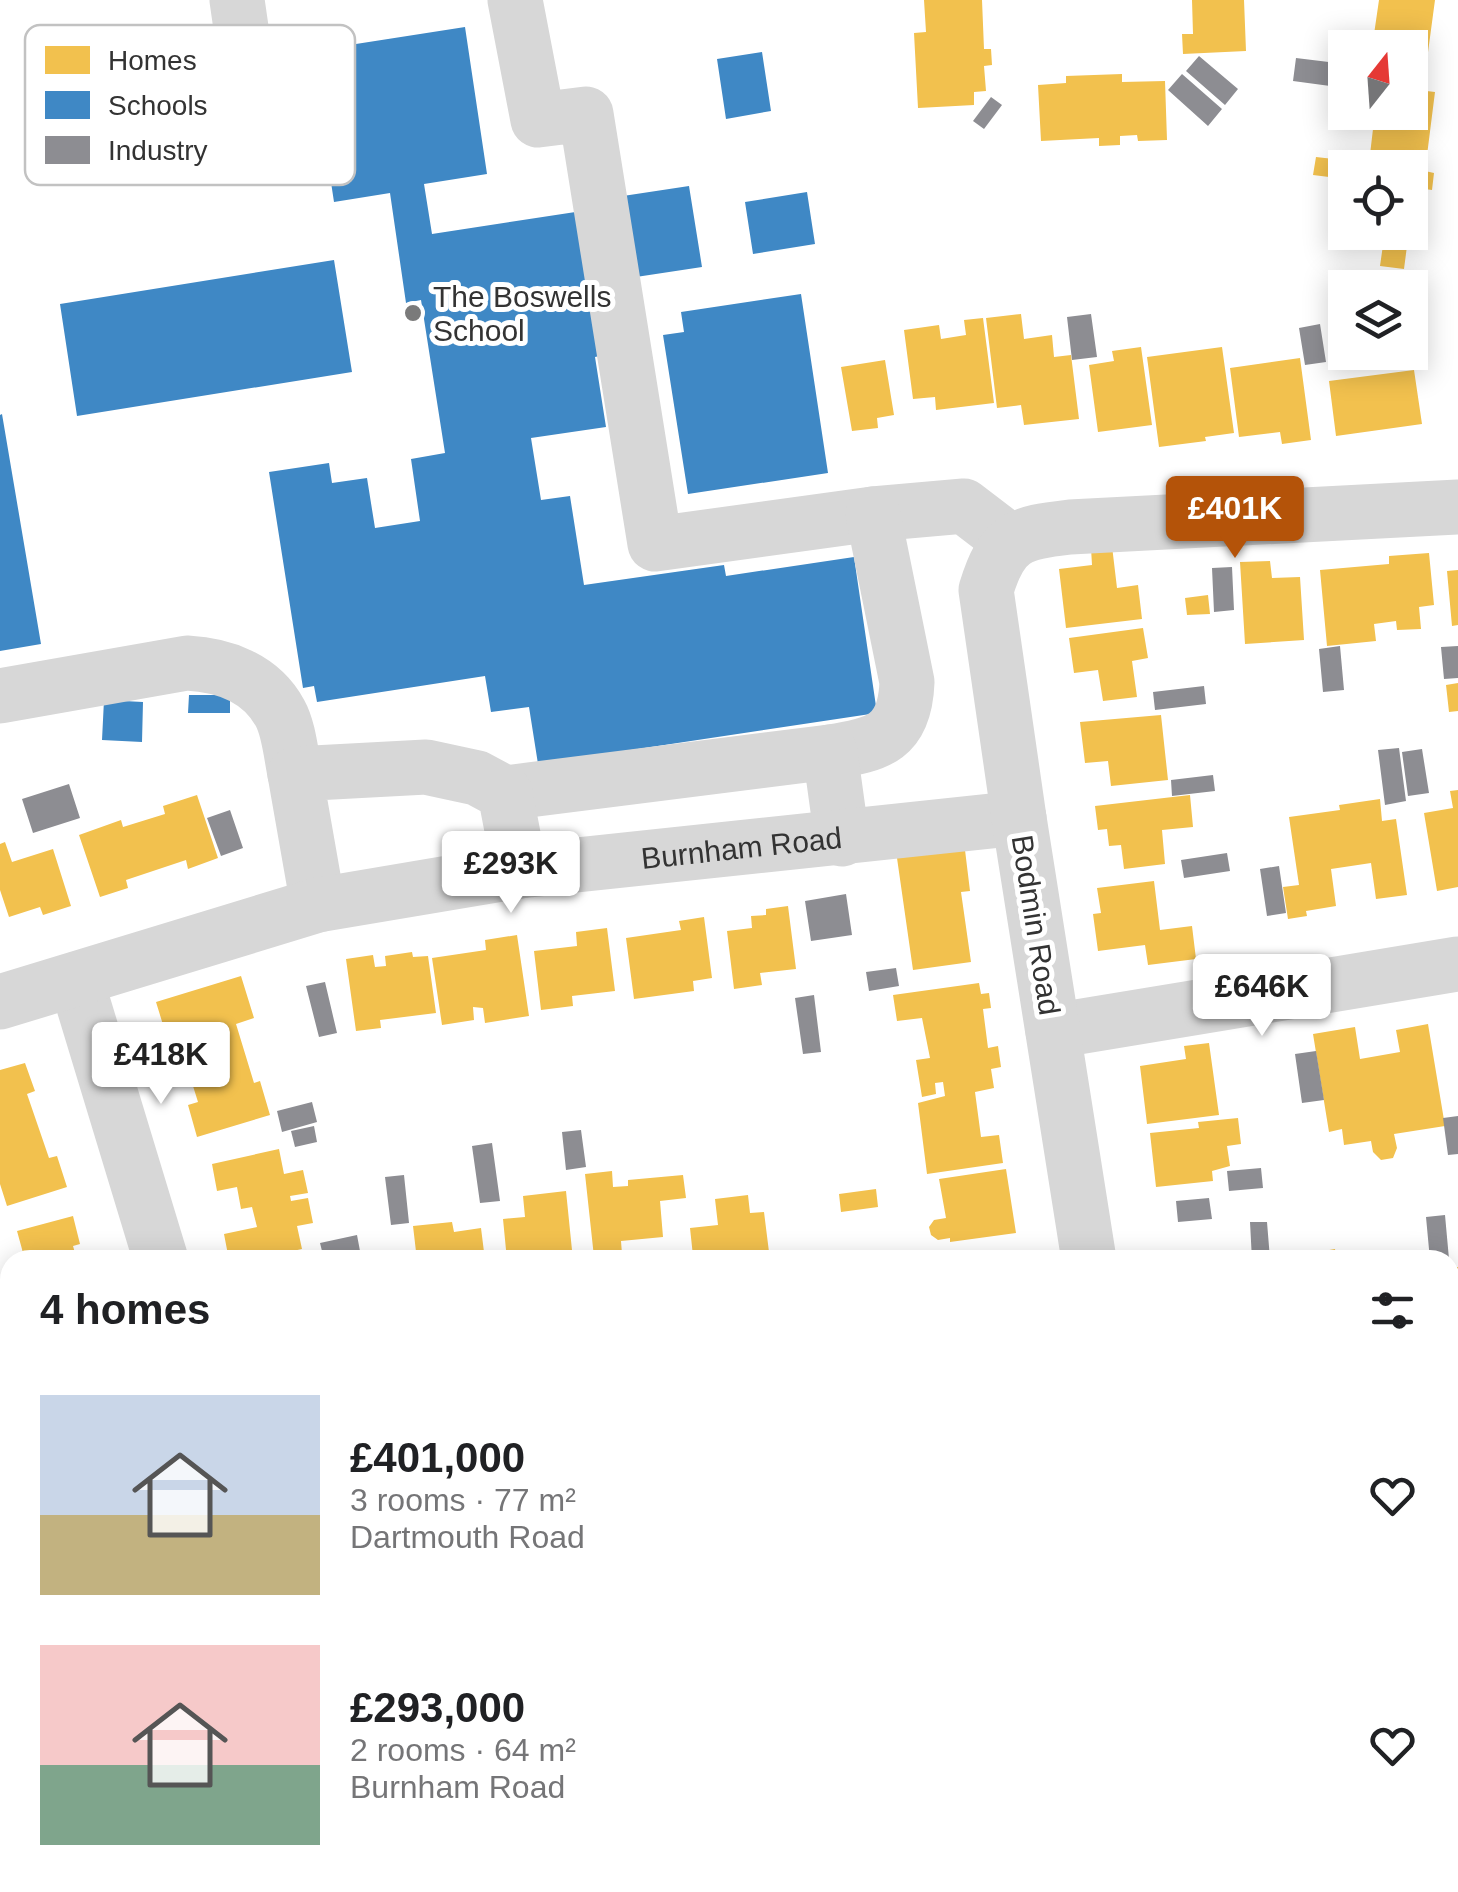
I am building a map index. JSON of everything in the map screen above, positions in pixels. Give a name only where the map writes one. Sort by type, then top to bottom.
[{"type":"street","points":[[237,0],[241,25]]},
{"type":"street","points":[[516,0],[538,120],[586,114],[656,544],[873,514],[964,506],[1011,542],[1038,531],[1070,528],[1458,506]]},
{"type":"street","points":[[296,774],[426,767],[477,778],[505,793],[862,748],[884,740],[899,720],[906,702],[907,682],[873,514]]},
{"type":"street","name":"Bodmin Road","points":[[1011,542],[995,559],[986,590],[1087,1250]]},
{"type":"street","points":[[0,696],[187,663],[213,665],[241,674],[280,713],[296,774],[318,905]]},
{"type":"street","points":[[830,752],[842,839]]},
{"type":"street","points":[[505,793],[520,871]]},
{"type":"street","name":"Burnham Road","points":[[0,1002],[318,905],[520,871],[1019,818]]},
{"type":"street","points":[[1053,1031],[1458,964]]},
{"type":"street","points":[[76,980],[158,1250]]},
{"type":"building: Homes","points":[[924,0],[982,0],[984,49],[991,49],[992,65],[984,66],[986,91],[974,92],[974,105],[918,108],[914,33],[926,32]]},
{"type":"building: Homes","points":[[1192,0],[1244,0],[1246,51],[1183,54],[1182,34],[1193,34]]},
{"type":"building: Homes","points":[[1379,0],[1435,0],[1428,52],[1428,30],[1375,30]]},
{"type":"building: Homes","points":[[1122,74],[1122,82],[1165,81],[1167,140],[1138,141],[1137,135],[1120,136],[1120,145],[1099,146],[1099,138],[1041,141],[1038,85],[1066,83],[1066,76]]},
{"type":"building: Homes","points":[[1428,91],[1435,92],[1428,150],[1371,150],[1373,130],[1428,130]]},
{"type":"building: Homes","points":[[1316,157],[1328,158],[1328,177],[1313,175]]},
{"type":"building: Homes","points":[[1428,172],[1434,173],[1432,190],[1428,189]]},
{"type":"building: Homes","points":[[1382,250],[1406,250],[1404,269],[1380,266]]},
{"type":"building: Homes","points":[[1021,314],[1024,339],[1052,335],[1054,357],[1071,355],[1079,419],[1024,425],[1021,405],[997,408],[986,318]]},
{"type":"building: Homes","points":[[983,318],[994,403],[936,410],[935,397],[913,399],[904,330],[939,325],[941,339],[966,335],[964,320]]},
{"type":"building: Homes","points":[[1141,347],[1152,425],[1098,432],[1089,365],[1114,361],[1112,351]]},
{"type":"building: Homes","points":[[1222,347],[1234,433],[1159,447],[1147,357]]},
{"type":"building: Homes","points":[[1300,358],[1311,440],[1282,444],[1280,432],[1239,437],[1230,368]]},
{"type":"building: Homes","points":[[885,360],[894,415],[877,418],[878,428],[852,431],[841,367]]},
{"type":"building: Homes","points":[[1414,370],[1422,424],[1336,436],[1329,381]]},
{"type":"building: Homes","points":[[1112,546],[1117,588],[1138,585],[1142,619],[1066,628],[1059,569],[1092,565],[1091,548]]},
{"type":"building: Homes","points":[[1429,553],[1434,605],[1419,607],[1421,629],[1397,630],[1396,621],[1374,624],[1376,641],[1327,646],[1320,570],[1389,564],[1389,556]]},
{"type":"building: Homes","points":[[1270,561],[1272,578],[1300,577],[1304,640],[1245,644],[1240,562]]},
{"type":"building: Homes","points":[[1458,570],[1458,625],[1452,626],[1447,571]]},
{"type":"building: Homes","points":[[1208,595],[1210,614],[1187,615],[1185,598]]},
{"type":"building: Homes","points":[[1143,628],[1148,658],[1132,661],[1137,697],[1103,701],[1098,670],[1074,673],[1069,638]]},
{"type":"building: Homes","points":[[1458,683],[1458,711],[1449,712],[1446,685]]},
{"type":"building: Homes","points":[[1161,715],[1168,780],[1111,786],[1108,761],[1085,763],[1080,722]]},
{"type":"building: Homes","points":[[1458,790],[1458,887],[1437,891],[1424,813],[1453,808],[1450,791]]},
{"type":"building: Homes","points":[[197,795],[218,858],[188,869],[186,860],[126,880],[128,888],[100,897],[79,835],[121,820],[123,827],[165,814],[163,806]]},
{"type":"building: Homes","points":[[1190,795],[1193,827],[1162,830],[1165,864],[1124,869],[1121,845],[1109,846],[1107,829],[1098,830],[1095,806]]},
{"type":"building: Homes","points":[[1380,799],[1382,821],[1396,819],[1407,895],[1376,899],[1371,863],[1331,869],[1336,906],[1306,911],[1307,916],[1288,919],[1283,887],[1299,885],[1289,817],[1340,810],[1339,805]]},
{"type":"building: Homes","points":[[5,842],[12,862],[53,849],[71,906],[43,915],[40,907],[9,917],[0,890],[0,844]]},
{"type":"building: Homes","points":[[965,850],[970,891],[961,892],[971,962],[913,970],[897,858]]},
{"type":"building: Homes","points":[[1154,881],[1160,930],[1192,926],[1196,959],[1148,965],[1145,945],[1098,951],[1093,914],[1101,913],[1097,888]]},
{"type":"building: Homes","points":[[788,906],[796,969],[760,973],[762,985],[734,989],[727,931],[752,928],[751,916]]},
{"type":"building: Homes","points":[[704,917],[712,978],[693,981],[694,991],[634,999],[626,938],[681,930],[679,921]]},
{"type":"building: Homes","points":[[607,928],[615,991],[572,996],[573,1006],[541,1010],[534,951],[577,946],[576,932]]},
{"type":"building: Homes","points":[[517,935],[529,1016],[485,1023],[483,1008],[473,1007],[474,1020],[442,1025],[432,958],[486,950],[485,940]]},
{"type":"building: Homes","points":[[412,952],[413,957],[428,956],[436,1013],[380,1020],[381,1028],[356,1031],[346,959],[373,955],[375,967],[386,966],[385,956]]},
{"type":"building: Homes","points":[[241,976],[254,1018],[236,1024],[254,1083],[260,1081],[270,1115],[197,1137],[188,1105],[198,1102],[178,1038],[168,1041],[156,1002]]},
{"type":"building: Homes","points":[[979,983],[981,994],[989,993],[991,1008],[983,1009],[988,1048],[998,1046],[1001,1067],[991,1069],[994,1088],[975,1092],[981,1137],[999,1135],[1003,1163],[927,1174],[918,1103],[945,1096],[943,1082],[935,1083],[936,1094],[922,1097],[916,1060],[930,1058],[922,1018],[897,1021],[893,995]]},
{"type":"building: Homes","points":[[1428,1024],[1445,1126],[1394,1134],[1397,1148],[1393,1158],[1381,1160],[1373,1152],[1371,1141],[1344,1145],[1342,1129],[1329,1132],[1313,1034],[1355,1027],[1360,1059],[1400,1052],[1396,1030]]},
{"type":"building: Homes","points":[[1209,1043],[1219,1115],[1147,1124],[1140,1066],[1186,1059],[1184,1046]]},
{"type":"building: Homes","points":[[25,1063],[35,1091],[27,1094],[49,1158],[57,1156],[67,1187],[7,1206],[0,1184],[0,1070]]},
{"type":"building: Homes","points":[[1238,1118],[1241,1144],[1227,1146],[1230,1166],[1212,1171],[1213,1181],[1156,1187],[1150,1133],[1199,1128],[1198,1122]]},
{"type":"building: Homes","points":[[279,1149],[284,1174],[303,1170],[308,1193],[290,1196],[291,1201],[308,1198],[313,1223],[297,1226],[302,1249],[227,1250],[224,1234],[257,1227],[252,1207],[241,1209],[237,1187],[217,1191],[212,1164]]},
{"type":"building: Homes","points":[[1006,1169],[1016,1233],[950,1242],[950,1238],[938,1240],[931,1235],[929,1227],[934,1220],[946,1218],[939,1179]]},
{"type":"building: Homes","points":[[612,1171],[613,1187],[628,1186],[628,1180],[683,1175],[686,1198],[660,1201],[663,1237],[621,1241],[622,1250],[593,1250],[585,1174]]},
{"type":"building: Homes","points":[[876,1189],[878,1207],[841,1212],[839,1194]]},
{"type":"building: Homes","points":[[566,1191],[572,1250],[506,1250],[503,1219],[525,1217],[523,1196]]},
{"type":"building: Homes","points":[[748,1195],[750,1213],[764,1212],[769,1250],[692,1250],[690,1228],[718,1225],[715,1199]]},
{"type":"building: Homes","points":[[73,1216],[80,1244],[73,1246],[74,1250],[22,1250],[17,1231]]},
{"type":"building: Homes","points":[[452,1222],[454,1232],[481,1228],[484,1250],[416,1250],[413,1226]]},
{"type":"building: Schools","points":[[465,27],[487,174],[424,184],[432,234],[582,211],[604,355],[595,357],[606,427],[531,438],[541,500],[570,496],[584,585],[724,565],[726,576],[854,557],[877,713],[538,764],[529,707],[491,712],[485,676],[317,702],[314,686],[303,688],[269,472],[329,463],[332,483],[367,478],[375,528],[420,521],[411,459],[445,453],[421,300],[406,303],[390,193],[334,202],[331,185],[355,185],[355,44]]},
{"type":"building: Schools","points":[[762,52],[771,111],[726,119],[717,59]]},
{"type":"building: Schools","points":[[689,186],[702,267],[636,277],[623,196]]},
{"type":"building: Schools","points":[[807,192],[815,244],[753,254],[745,202]]},
{"type":"building: Schools","points":[[334,260],[352,372],[77,416],[60,304]]},
{"type":"building: Schools","points":[[801,294],[828,473],[688,494],[663,335],[684,332],[681,312]]},
{"type":"building: Schools","points":[[0,415],[41,644],[0,651]]},
{"type":"building: Schools","points":[[189,695],[230,695],[230,713],[188,713]]},
{"type":"building: Schools","points":[[104,700],[143,702],[142,742],[102,740]]},
{"type":"building: Industry","points":[[1199,56],[1238,89],[1225,105],[1186,71]]},
{"type":"building: Industry","points":[[1296,58],[1328,62],[1328,86],[1293,81]]},
{"type":"building: Industry","points":[[1182,74],[1222,109],[1208,126],[1168,90]]},
{"type":"building: Industry","points":[[991,97],[1002,105],[984,129],[973,121]]},
{"type":"building: Industry","points":[[1091,314],[1097,357],[1072,360],[1067,317]]},
{"type":"building: Industry","points":[[1320,324],[1326,362],[1305,365],[1299,328]]},
{"type":"building: Industry","points":[[1232,567],[1234,610],[1214,612],[1212,568]]},
{"type":"building: Industry","points":[[1340,646],[1344,690],[1323,692],[1319,649]]},
{"type":"building: Industry","points":[[1458,646],[1458,678],[1444,679],[1441,647]]},
{"type":"building: Industry","points":[[1204,686],[1206,704],[1155,710],[1153,692]]},
{"type":"building: Industry","points":[[1399,748],[1406,801],[1385,805],[1378,750]]},
{"type":"building: Industry","points":[[1422,749],[1429,793],[1408,796],[1402,752]]},
{"type":"building: Industry","points":[[1213,775],[1215,791],[1172,796],[1171,780]]},
{"type":"building: Industry","points":[[69,784],[80,818],[33,833],[22,799]]},
{"type":"building: Industry","points":[[230,810],[243,848],[221,856],[207,818]]},
{"type":"building: Industry","points":[[1227,853],[1230,871],[1184,878],[1181,860]]},
{"type":"building: Industry","points":[[1279,866],[1286,913],[1267,916],[1260,869]]},
{"type":"building: Industry","points":[[846,894],[852,935],[811,941],[805,901]]},
{"type":"building: Industry","points":[[896,968],[899,986],[869,991],[866,972]]},
{"type":"building: Industry","points":[[325,982],[337,1033],[319,1037],[306,986]]},
{"type":"building: Industry","points":[[814,995],[821,1052],[803,1054],[795,998]]},
{"type":"building: Industry","points":[[1316,1051],[1324,1100],[1302,1103],[1295,1054]]},
{"type":"building: Industry","points":[[312,1102],[317,1122],[282,1132],[277,1111]]},
{"type":"building: Industry","points":[[1458,1116],[1458,1154],[1448,1155],[1443,1118]]},
{"type":"building: Industry","points":[[314,1126],[317,1142],[295,1147],[291,1131]]},
{"type":"building: Industry","points":[[581,1130],[586,1167],[566,1170],[562,1132]]},
{"type":"building: Industry","points":[[492,1143],[500,1201],[480,1203],[472,1146]]},
{"type":"building: Industry","points":[[1261,1168],[1263,1188],[1229,1191],[1227,1171]]},
{"type":"building: Industry","points":[[404,1175],[409,1223],[391,1225],[385,1177]]},
{"type":"building: Industry","points":[[1209,1198],[1212,1219],[1178,1222],[1176,1201]]},
{"type":"building: Industry","points":[[1445,1215],[1448,1250],[1429,1250],[1426,1217]]},
{"type":"building: Industry","points":[[1250,1222],[1267,1222],[1269,1250],[1251,1250]]},
{"type":"building: Industry","points":[[357,1235],[360,1250],[322,1250],[320,1243]]},
{"type":"place","name":"The Boswells School","points":[[413,313]]}]
